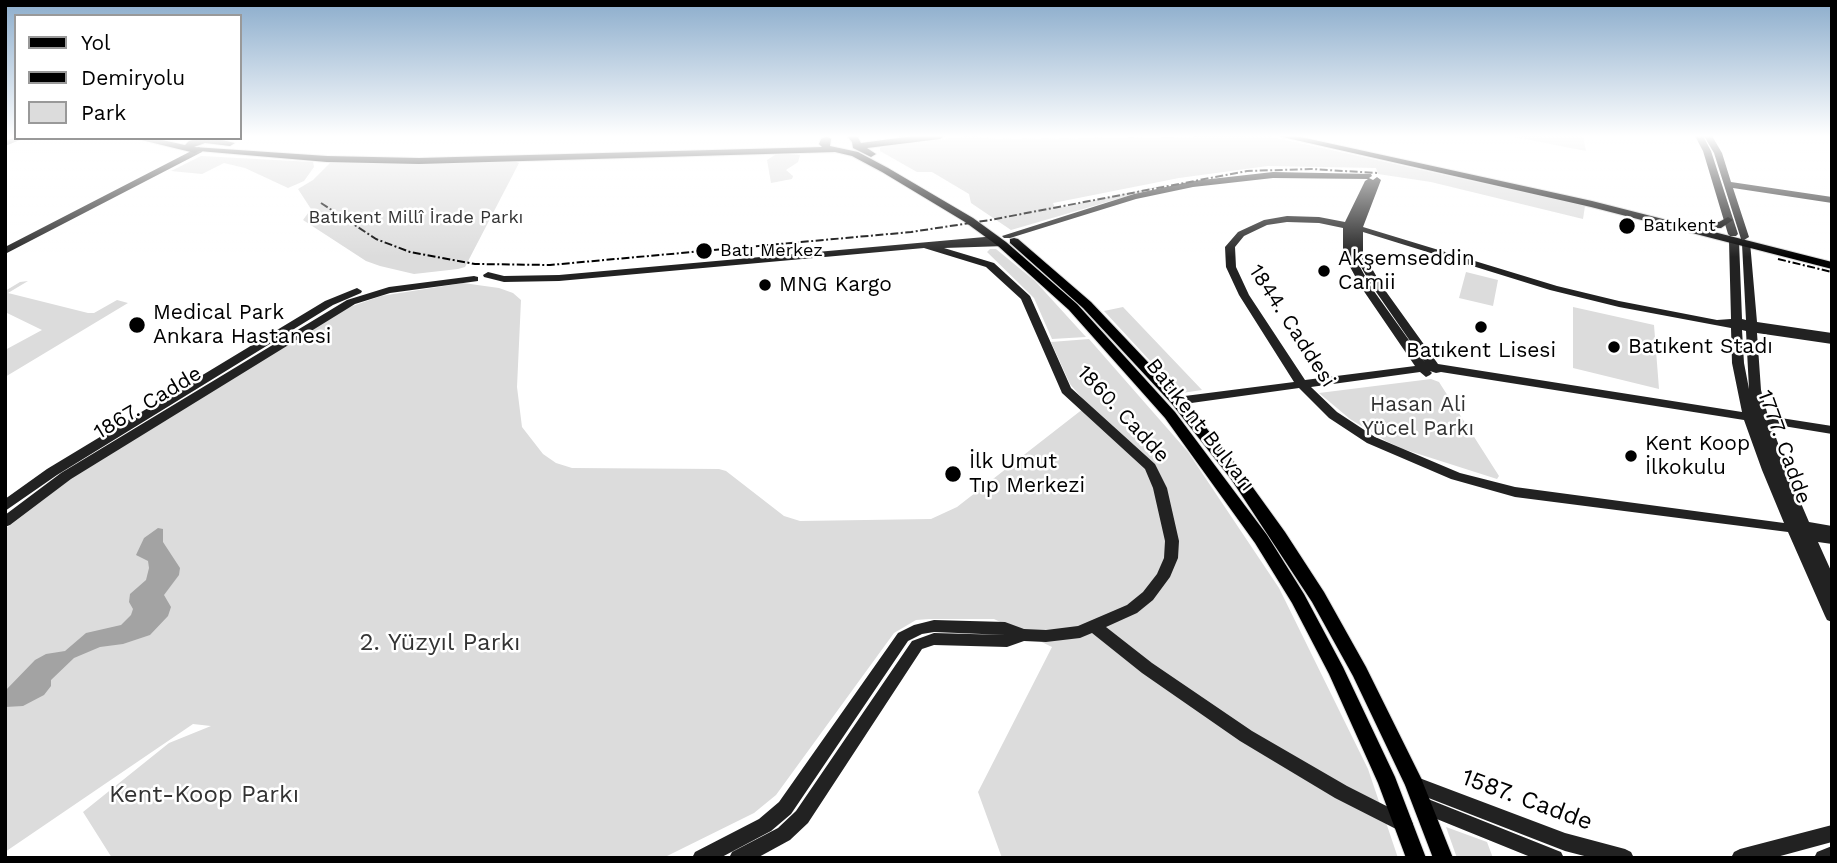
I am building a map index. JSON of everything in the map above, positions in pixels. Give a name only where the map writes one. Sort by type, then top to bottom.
[{"type":"main road","name":"Batıkent Bulvarı","points":[[896,176],[1004,240],[1073,307],[1154,397],[1219,479],[1298,599],[1337,672],[1416,858]]},
{"type":"main road","name":"Batıkent Bulvarı","points":[[913,176],[964,207],[1087,306],[1179,404],[1236,475],[1318,597],[1360,672],[1414,783],[1443,858]]},
{"type":"main road","points":[[1466,176],[1592,204],[1832,266]]},
{"type":"main road","points":[[1493,176],[1700,225],[1741,242],[1832,258]]},
{"type":"main road","points":[[1700,225],[1721,225],[1728,219]]},
{"type":"main road","name":"1867. Cadde","points":[[5,506],[59,474]]},
{"type":"main road","name":"1587. Cadde","points":[[1423,806],[1555,858]]},
{"type":"main road","points":[[1740,858],[1832,833]]},
{"type":"main road","points":[[1823,858],[1832,855]]},
{"type":"street","points":[[5,243],[134,176]]},
{"type":"street","points":[[5,251],[149,176]]},
{"type":"street","points":[[1715,176],[1728,219],[1741,242]]},
{"type":"street","points":[[1725,176],[1741,242]]},
{"type":"street","name":"1867. Cadde","points":[[5,522],[59,474],[207,384],[361,298],[398,289],[479,277],[522,285],[584,276],[1004,240],[1140,200],[1191,189],[1265,180],[1370,179],[1353,227]]},
{"type":"street","points":[[1727,184],[1832,200]]},
{"type":"street","name":"1844. Caddesi","points":[[1798,530],[1516,492],[1476,482],[1371,440],[1333,415],[1304,387],[1244,295],[1231,267],[1230,247],[1248,230],[1277,220],[1310,219],[1353,227],[1554,288],[1619,304],[1717,323],[1832,339]]},
{"type":"street","points":[[1353,227],[1347,248],[1351,261],[1430,370]]},
{"type":"street","name":"1860. Cadde","points":[[738,858],[784,834],[802,817],[913,648],[934,639],[1007,641],[1023,635],[1064,635],[1094,627],[1132,609],[1149,596],[1163,577],[1173,551],[1162,492],[1156,477],[1140,456],[1066,390],[1026,298],[966,242]]},
{"type":"street","name":"1777. Cadde","points":[[1741,242],[1744,325],[1739,370],[1832,616]]},
{"type":"street","name":"1777. Cadde","points":[[1741,242],[1744,325]]},
{"type":"street","points":[[925,245],[990,265]]},
{"type":"street","points":[[1179,404],[1430,370],[1757,422],[1832,437]]},
{"type":"street","points":[[1757,422],[1832,430]]},
{"type":"street","points":[[1798,530],[1832,531]]},
{"type":"street","points":[[1798,530],[1832,539]]},
{"type":"street","name":"1777. Cadde","points":[[1798,530],[1832,590]]},
{"type":"street","name":"1860. Cadde","points":[[701,858],[765,825],[785,808],[903,637],[919,629],[934,626],[1006,628],[1023,635]]},
{"type":"street","points":[[1094,627],[1147,668],[1246,736],[1404,825]]},
{"type":"street","name":"1587. Cadde","points":[[1414,783],[1564,842],[1625,858]]},
{"type":"green space","points":[[263,176],[307,176],[304,181],[288,188]]},
{"type":"green space","name":"Batıkent Millî İrade Parkı","points":[[317,176],[512,176],[465,267],[414,274],[366,261],[303,220],[311,209],[298,189]]},
{"type":"green space","points":[[770,176],[793,176],[792,179],[771,183]]},
{"type":"green space","points":[[939,176],[1192,176],[1053,203],[1055,208],[1059,208],[1169,184],[1011,230],[971,203],[969,194]]},
{"type":"green space","points":[[1393,176],[1450,176],[1585,206],[1583,219],[1431,182]]},
{"type":"green space","points":[[996,249],[1035,281],[1086,337],[1052,339],[1034,298],[987,252]]},
{"type":"green space","points":[[1466,272],[1498,280],[1493,306],[1459,298]]},
{"type":"green space","points":[[28,281],[8,293],[88,313],[94,313],[117,300],[128,303],[5,377],[5,350],[42,330],[5,312],[5,291],[20,282]]},
{"type":"green space","name":"2. Yüzyıl Parkı","points":[[463,283],[499,288],[513,293],[521,300],[517,387],[522,427],[543,454],[556,463],[572,468],[719,469],[726,471],[784,516],[800,521],[931,519],[957,507],[1088,405],[1070,384],[1051,342],[1089,339],[1188,452],[1279,588],[1368,769],[1398,858],[1002,858],[978,792],[1052,647],[994,619],[916,620],[894,633],[776,795],[754,813],[663,858],[112,858],[83,812],[169,743],[211,726],[193,724],[5,852],[5,529],[72,478],[347,308],[381,296]]},
{"type":"green space","points":[[1123,307],[1202,390],[1182,393],[1176,389],[1104,311]]},
{"type":"green space","name":"Batıkent Stadı","points":[[1573,307],[1654,325],[1659,389],[1573,368]]},
{"type":"green space","name":"Hasan Ali Yücel Parkı","points":[[1431,379],[1439,382],[1499,476],[1497,479],[1386,441],[1350,419],[1319,393]]},
{"type":"green space","points":[[1446,827],[1487,842],[1493,858],[1457,858]]},
{"type":"shaded area","points":[[158,528],[163,529],[163,542],[180,568],[179,575],[164,595],[171,607],[168,616],[150,635],[123,644],[100,647],[74,658],[51,680],[51,686],[44,695],[23,706],[5,707],[5,691],[35,660],[46,654],[65,651],[86,633],[121,625],[131,615],[133,609],[129,602],[130,594],[146,580],[149,568],[148,561],[136,555],[144,538]]},
{"type":"railway","points":[[321,203],[376,239],[410,252],[475,264],[550,265],[911,232],[990,220],[1219,176]]},
{"type":"railway","points":[[1778,259],[1832,272]]},
{"type":"place","name":"Batıkent","points":[[1627,226]]},
{"type":"place","name":"Batı Merkez","points":[[704,251]]},
{"type":"place","name":"Akşemseddin Camii","points":[[1324,271]]},
{"type":"place","name":"MNG Kargo","points":[[765,285]]},
{"type":"place","name":"Medical Park Ankara Hastanesi","points":[[137,325]]},
{"type":"place","name":"Batıkent Lisesi","points":[[1481,327]]},
{"type":"place","name":"Batıkent Stadı","points":[[1614,347]]},
{"type":"place","name":"Kent Koop İlkokulu","points":[[1631,456]]},
{"type":"place","name":"İlk Umut Tıp Merkezi","points":[[953,474]]},
{"type":"park label","name":"Kent-Koop Parkı","points":[[204,795]]}]
